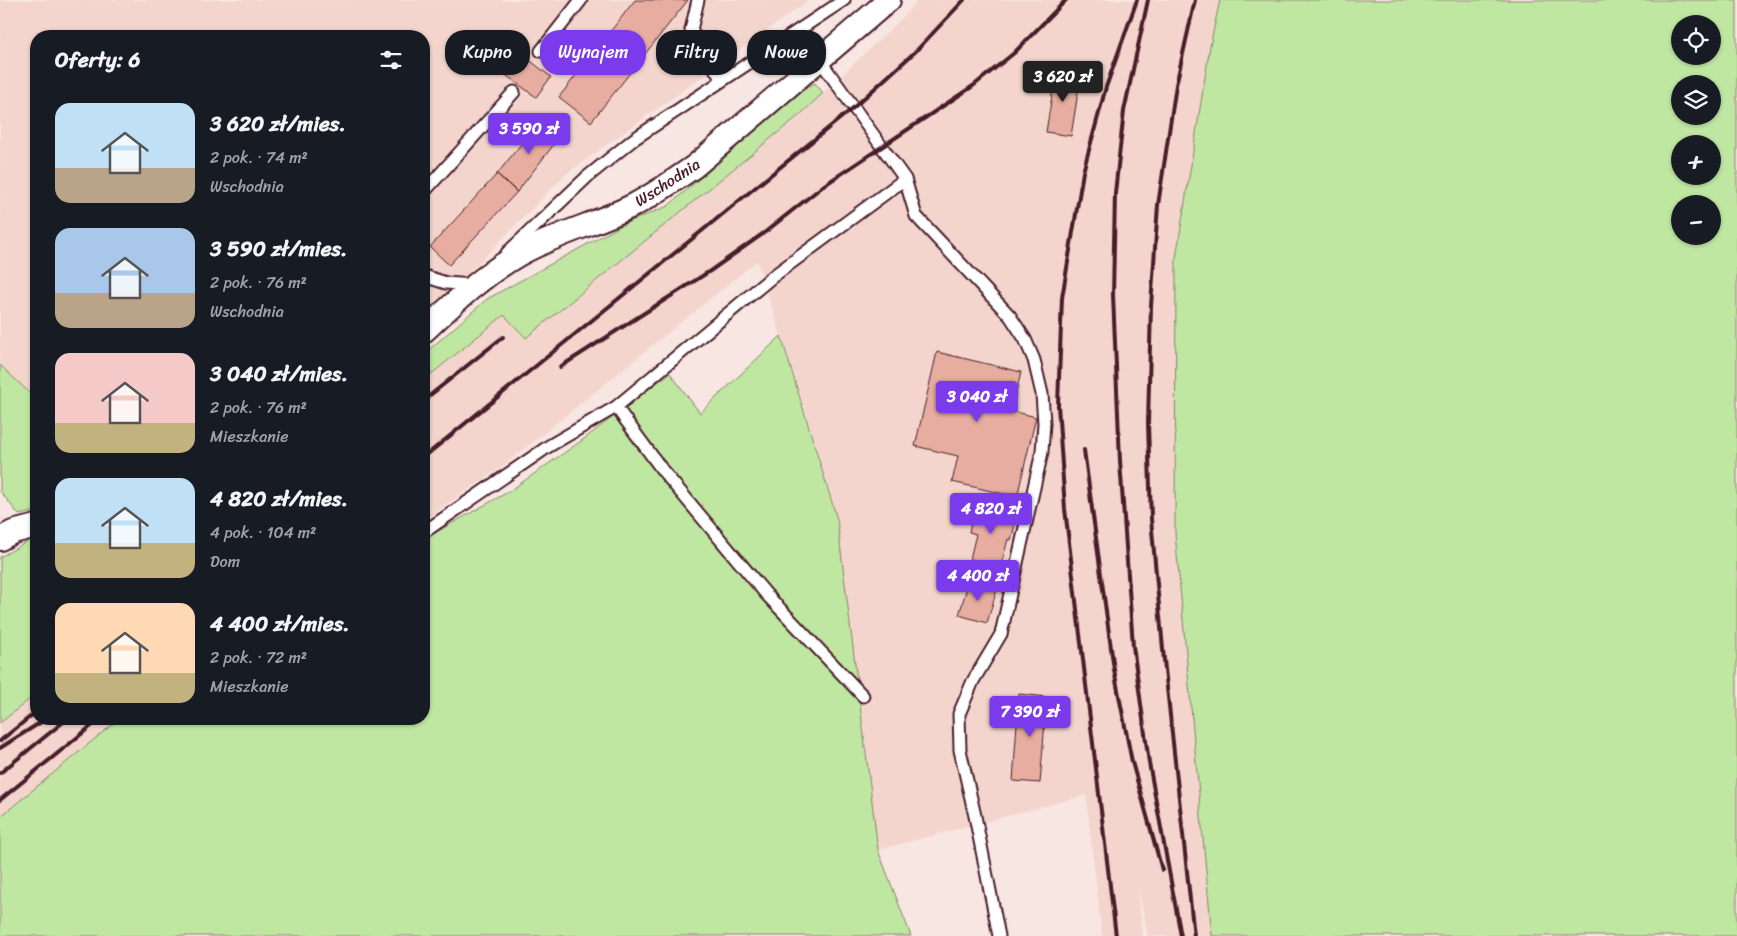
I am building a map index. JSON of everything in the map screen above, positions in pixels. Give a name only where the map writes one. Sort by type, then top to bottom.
[{"type":"street","name":"Wschodnia","points":[[826,53],[889,0]]},
{"type":"street","name":"Wschodnia","points":[[430,325],[473,285],[518,254],[633,205],[666,186],[695,166],[800,75]]},
{"type":"street","points":[[0,539],[12,532],[30,528]]},
{"type":"lane","points":[[557,30],[581,0]]},
{"type":"lane","points":[[698,0],[691,30],[722,80]]},
{"type":"lane","points":[[800,30],[844,0]]},
{"type":"lane","points":[[430,278],[446,283],[473,285],[587,177],[634,139],[747,64]]},
{"type":"lane","points":[[826,69],[904,179],[916,216],[1010,316],[1025,339],[1034,360],[1042,394],[1044,423],[1042,452],[1001,634],[973,681],[959,714],[960,750],[976,816],[999,936]]},
{"type":"lane","points":[[430,185],[514,92]]},
{"type":"lane","points":[[430,528],[549,446],[616,407],[772,277],[904,179]]},
{"type":"lane","points":[[616,407],[663,471],[766,594],[863,696]]},
{"type":"shaded area","points":[[0,0],[809,0],[767,30],[747,30],[747,44],[737,52],[737,30],[656,30],[656,75],[704,75],[566,174],[430,313],[430,30],[30,30],[30,393],[0,365]]},
{"type":"shaded area","points":[[918,0],[1220,0],[1210,46],[1176,258],[1175,533],[1212,936],[1148,936],[1137,884],[1142,936],[1102,936],[1086,795],[878,850],[837,519],[803,403],[757,261],[502,467],[430,517],[430,375],[504,315],[526,338],[802,113],[902,18]]},
{"type":"shaded area","points":[[30,699],[30,725],[112,725],[0,817],[0,723]]},
{"type":"green space","points":[[1220,0],[1737,0],[1737,936],[1212,936],[1175,533],[1176,258],[1210,46]]},
{"type":"green space","points":[[815,83],[823,93],[802,113],[526,338],[504,315],[430,375],[430,349],[487,299],[624,224],[668,206],[797,94]]},
{"type":"green space","points":[[781,336],[837,519],[878,850],[911,936],[0,936],[0,817],[112,725],[430,725],[430,536],[508,492],[584,439],[670,373],[700,413]]},
{"type":"green space","points":[[0,365],[30,393],[30,512],[19,515],[0,491]]},
{"type":"green space","points":[[30,540],[30,699],[0,723],[0,557]]},
{"type":"building","points":[[635,0],[688,0],[664,30],[656,30],[656,40],[646,53],[646,30],[611,30]]},
{"type":"building","points":[[530,60],[540,68],[540,75],[548,75],[551,77],[536,97],[506,75],[530,75]]},
{"type":"building","points":[[1056,70],[1081,74],[1071,136],[1046,132]]},
{"type":"building","points":[[576,75],[628,75],[591,122],[559,97]]},
{"type":"building","points":[[542,118],[562,134],[517,192],[497,174]]},
{"type":"building","points":[[497,174],[517,192],[449,265],[430,247]]},
{"type":"building","points":[[937,352],[1021,372],[1012,411],[1036,417],[1017,497],[952,482],[958,456],[915,446]]},
{"type":"building","points":[[975,506],[1017,517],[1011,540],[1008,539],[1001,566],[970,559],[976,534],[969,532]]},
{"type":"building","points":[[969,580],[997,589],[987,623],[959,615]]},
{"type":"building","points":[[1019,694],[1047,697],[1040,783],[1013,781]]},
{"type":"railway","points":[[430,452],[853,108],[916,51],[964,0]]},
{"type":"railway","points":[[560,367],[710,271],[764,233],[823,186],[973,86],[1014,53],[1066,0]]},
{"type":"railway","points":[[1116,936],[1065,509],[1058,405],[1062,298],[1083,172],[1106,87],[1137,0]]},
{"type":"railway","points":[[1148,0],[1124,111],[1115,193],[1113,295],[1120,461],[1133,646],[1149,763],[1181,936]]},
{"type":"railway","points":[[1194,936],[1164,660],[1151,519],[1148,423],[1151,306],[1158,205],[1176,85],[1195,0]]},
{"type":"railway","points":[[430,395],[503,337]]},
{"type":"railway","points":[[1084,450],[1114,670],[1132,762],[1162,870]]},
{"type":"railway","points":[[0,741],[30,717]]},
{"type":"railway","points":[[0,748],[36,725]]},
{"type":"railway","points":[[0,773],[60,725]]},
{"type":"railway","points":[[0,800],[93,725]]}]
